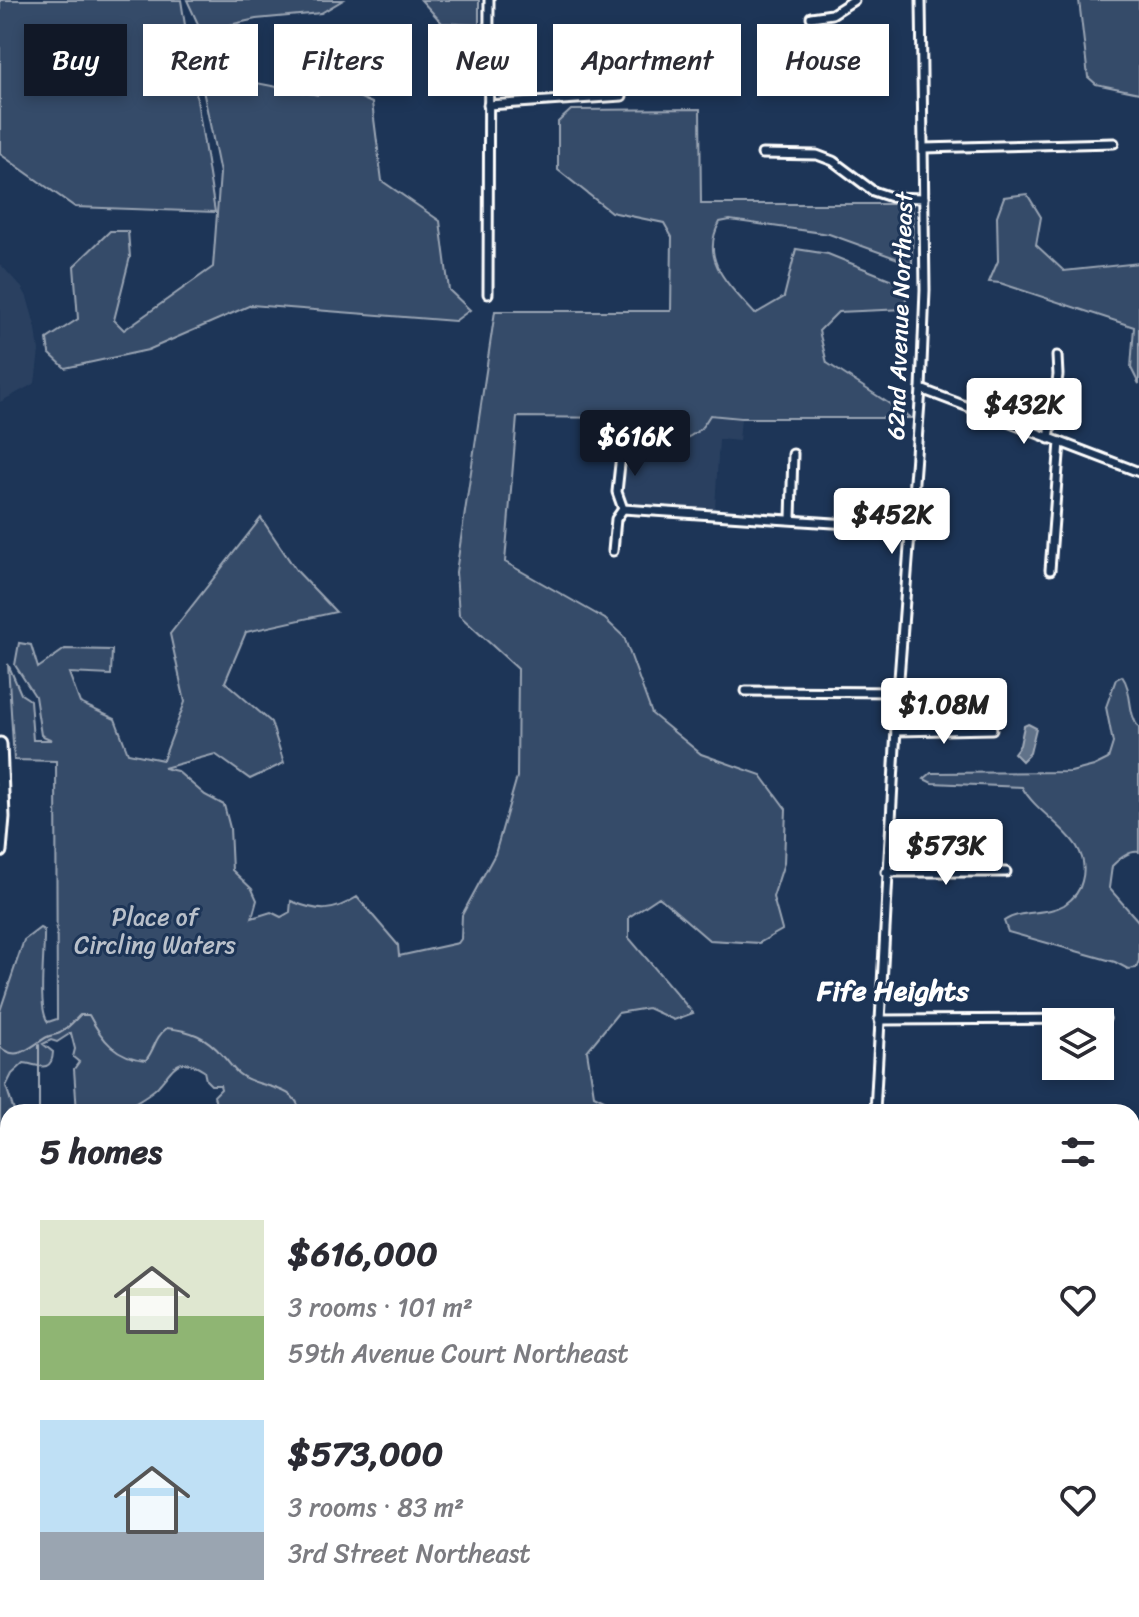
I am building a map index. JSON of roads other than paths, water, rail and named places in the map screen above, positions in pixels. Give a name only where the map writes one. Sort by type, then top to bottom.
[{"type":"main road","points":[[0,744],[3,817],[0,851]]},
{"type":"street","points":[[488,294],[489,0]]},
{"type":"street","points":[[811,17],[832,14],[854,0]]},
{"type":"street","name":"62nd Avenue Northeast","points":[[875,1104],[886,872],[921,389],[925,290],[921,0]]},
{"type":"street","points":[[488,105],[622,96]]},
{"type":"street","points":[[924,148],[1114,143]]},
{"type":"street","points":[[762,154],[817,155],[833,161],[873,191],[891,197],[924,198]]},
{"type":"street","points":[[1049,439],[1058,375],[1057,356]]},
{"type":"street","points":[[921,389],[1139,472]]},
{"type":"street","points":[[1050,570],[1060,442]]},
{"type":"street","points":[[791,518],[793,454]]},
{"type":"street","points":[[621,455],[617,492],[623,509]]},
{"type":"street","points":[[623,509],[909,528]]},
{"type":"street","points":[[613,551],[616,519],[623,509]]},
{"type":"street","points":[[746,691],[898,692]]},
{"type":"street","points":[[896,731],[992,729]]},
{"type":"street","points":[[886,872],[1006,872]]},
{"type":"street","points":[[879,1020],[1042,1019]]},
{"type":"waterway","points":[[0,1047],[13,1053],[25,1051],[63,1031],[80,1015],[89,1015],[111,1046],[126,1056],[146,1060],[167,1028],[183,1031],[210,1043],[247,1079],[284,1091],[297,1104]]},
{"type":"waterway","points":[[39,1045],[39,1104]]},
{"type":"district","name":"Fife Heights","points":[[893,990]]},
{"type":"park label","name":"Place of Circling Waters","points":[[155,931]]}]
